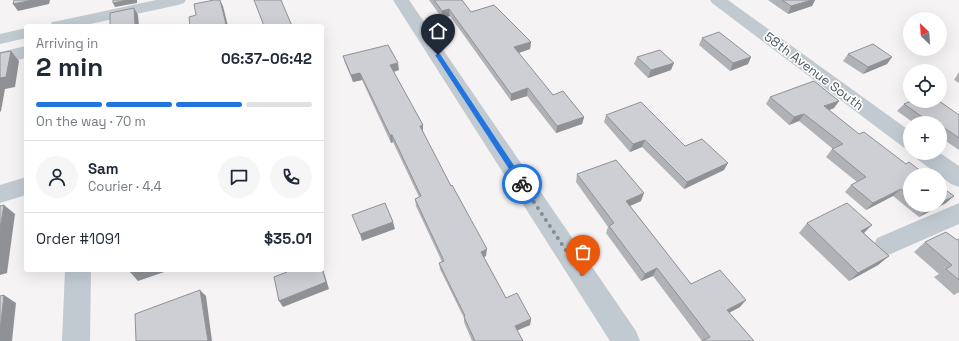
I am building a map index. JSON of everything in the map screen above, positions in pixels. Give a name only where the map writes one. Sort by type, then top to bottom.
[{"type":"street","points":[[64,24],[87,17],[178,0]]},
{"type":"street","points":[[401,0],[626,341]]},
{"type":"street","name":"58th Avenue South","points":[[718,0],[903,137]]},
{"type":"street","points":[[0,39],[24,33]]},
{"type":"street","points":[[0,58],[24,52]]},
{"type":"street","points":[[935,160],[959,178]]},
{"type":"street","points":[[0,194],[24,187]]},
{"type":"street","points":[[886,246],[959,213]]},
{"type":"street","points":[[76,341],[78,272]]},
{"type":"building","points":[[14,0],[33,0],[13,4]]},
{"type":"building","points":[[113,0],[128,0],[113,3]]},
{"type":"building","points":[[220,0],[226,24],[190,24],[189,17],[196,15],[194,4]]},
{"type":"building","points":[[254,0],[281,0],[291,24],[263,24]]},
{"type":"building","points":[[434,0],[462,0],[471,12],[494,5],[531,42],[514,47],[553,95],[563,91],[584,117],[557,126],[528,88],[511,94],[449,9],[442,11]]},
{"type":"building","points":[[782,0],[812,0],[791,6]]},
{"type":"building","points":[[134,8],[135,24],[110,24],[110,13]]},
{"type":"building","points":[[719,32],[751,57],[733,63],[702,38]]},
{"type":"building","points":[[873,44],[892,57],[868,67],[848,54]]},
{"type":"building","points":[[388,45],[398,63],[390,65],[423,125],[420,126],[451,186],[452,185],[487,249],[481,252],[506,298],[517,293],[531,319],[515,326],[523,341],[475,341],[464,317],[465,316],[439,263],[444,261],[415,199],[421,196],[360,73],[351,75],[343,56]]},
{"type":"building","points":[[660,50],[674,63],[651,70],[637,57]]},
{"type":"building","points":[[11,51],[6,77],[0,78],[0,53]]},
{"type":"building","points":[[814,81],[839,101],[824,106],[859,134],[864,132],[906,164],[909,162],[917,168],[903,168],[903,191],[901,189],[873,203],[851,185],[866,177],[832,149],[843,144],[804,114],[794,117],[770,97]]},
{"type":"building","points":[[641,102],[685,146],[702,139],[728,163],[687,182],[645,140],[633,144],[606,115]]},
{"type":"building","points":[[947,107],[959,115],[959,138],[947,130],[947,116],[921,116],[910,108],[947,108]]},
{"type":"building","points":[[616,160],[644,193],[626,201],[691,284],[720,270],[746,300],[727,310],[754,341],[702,341],[710,337],[657,268],[645,274],[609,226],[614,223],[577,174]]},
{"type":"building","points":[[947,191],[954,196],[947,200]]},
{"type":"building","points":[[385,203],[393,222],[360,234],[352,215]]},
{"type":"building","points":[[847,203],[872,225],[861,231],[889,256],[858,273],[807,223]]},
{"type":"building","points":[[4,205],[0,229],[0,206]]},
{"type":"building","points":[[946,232],[957,240],[959,239],[959,280],[946,269],[952,265],[925,242]]},
{"type":"building","points":[[287,272],[323,272],[326,282],[279,301],[274,277]]},
{"type":"building","points":[[200,290],[208,341],[136,341],[135,314]]},
{"type":"building","points":[[4,295],[0,331],[0,296]]},
{"type":"way so far","points":[[522,184],[583,276]]},
{"type":"route","points":[[438,55],[522,184]]}]
